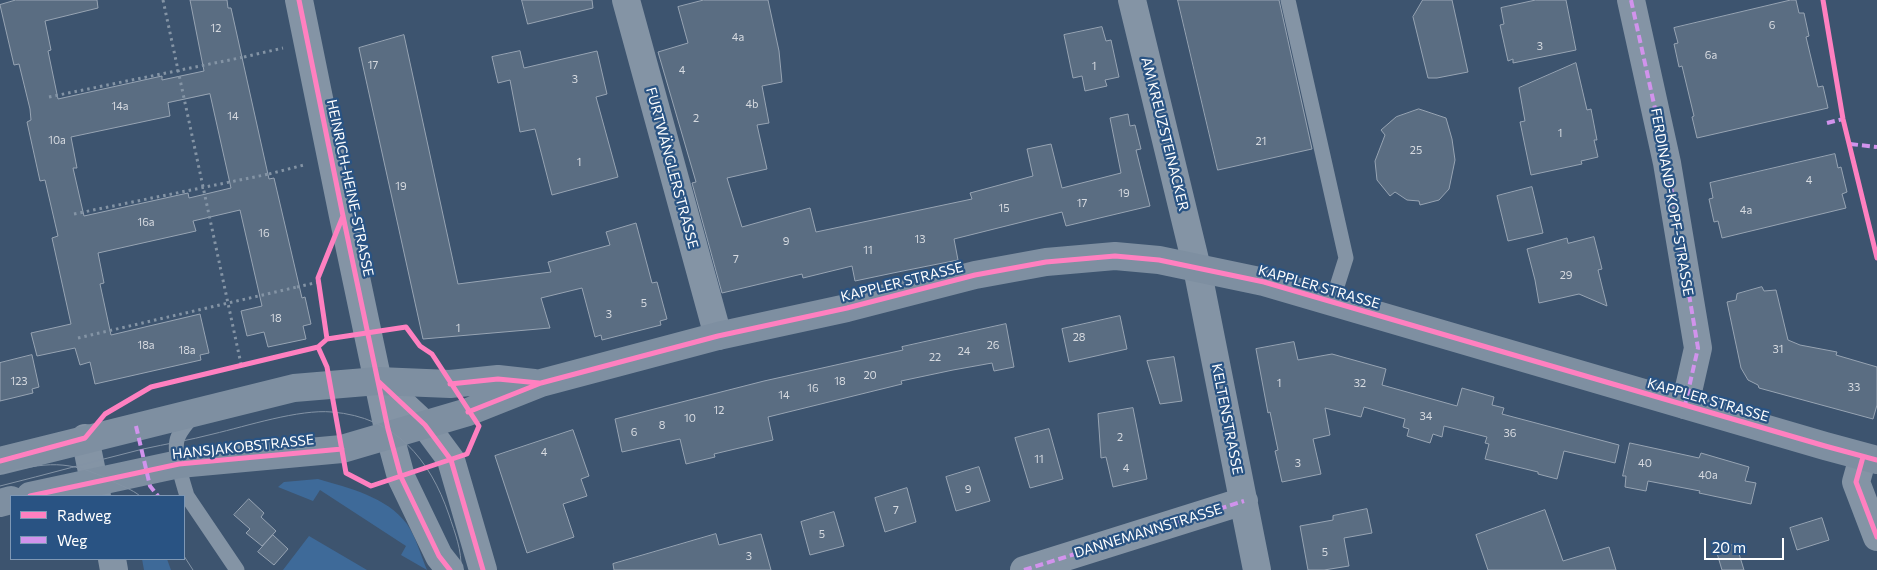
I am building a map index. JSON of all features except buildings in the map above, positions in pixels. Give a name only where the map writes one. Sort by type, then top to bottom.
[{"type":"street","name":"HEINRICH-HEINE-STRASSE","points":[[299,0],[378,382],[401,477],[440,556],[450,570]]},
{"type":"street","name":"FURTWÄNGLERSTRASSE","points":[[626,0],[718,336]]},
{"type":"street","name":"AM KREUZSTEINACKER","points":[[1132,0],[1197,268]]},
{"type":"street","name":"FERDINAND-KOPF-STRASSE","points":[[1631,0],[1667,163],[1698,348],[1685,405]]},
{"type":"street","name":"KAPPLER STRASSE","points":[[425,425],[468,412],[542,383],[718,336],[847,308],[975,276],[1046,262],[1115,256],[1159,260],[1264,282],[1870,458]]},
{"type":"street","name":"KELTENSTRASSE","points":[[1197,268],[1257,570]]},
{"type":"street","name":"KAPPLER STRASSE","points":[[378,382],[450,384],[498,380],[542,383]]},
{"type":"street","points":[[0,460],[294,388],[378,382],[425,425],[451,460],[483,570]]},
{"type":"street","name":"HANSJAKOBSTRASSE","points":[[39,495],[95,489],[179,464],[342,449],[425,425]]},
{"type":"street","points":[[86,438],[95,489]]},
{"type":"street","points":[[1870,458],[1856,482],[1877,536]]},
{"type":"street","name":"DANNEMANNSTRASSE","points":[[1024,570],[1244,501]]},
{"type":"lane","points":[[1288,0],[1346,258],[1332,302]]},
{"type":"lane","points":[[198,411],[178,437],[176,443],[179,464],[187,496],[237,570]]},
{"type":"path","points":[[163,0],[241,364]]},
{"type":"path","points":[[49,97],[308,42]]},
{"type":"path","points":[[74,214],[268,174],[331,158]]},
{"type":"path","points":[[78,338],[319,282]]},
{"type":"shaded area","points":[[318,479],[367,495],[378,500],[399,515],[413,535],[427,570],[401,555],[406,546],[320,490],[313,501],[278,487],[284,482]]},
{"type":"shaded area","points":[[309,536],[367,570],[283,570]]},
{"type":"shaded area","points":[[142,560],[167,560],[171,570],[144,570]]},
{"type":"tram line","points":[[0,486],[143,449],[304,413],[332,412],[354,416],[374,422],[392,432],[407,444],[432,476],[456,535],[461,570]]},
{"type":"tram line","points":[[0,474],[44,465],[69,466],[96,474],[130,489],[139,495]]},
{"type":"tram line","points":[[185,558],[193,570]]},
{"type":"marked path","points":[[1631,0],[1667,163],[1698,348],[1685,405]]},
{"type":"marked path","points":[[1827,123],[1843,119]]},
{"type":"marked path","points":[[1850,144],[1877,147]]},
{"type":"marked path","points":[[136,426],[150,486],[157,495]]},
{"type":"marked path","points":[[1024,570],[1244,501]]},
{"type":"cycle path","points":[[299,0],[388,429],[401,477],[439,556],[450,570]]},
{"type":"cycle path","points":[[1823,0],[1843,119],[1877,258]]},
{"type":"cycle path","points":[[327,339],[318,278],[343,216]]},
{"type":"cycle path","points":[[468,412],[541,383],[718,336],[847,308],[975,275],[1046,262],[1115,256],[1159,260],[1264,282],[1877,460]]},
{"type":"cycle path","points":[[0,461],[85,438],[105,414],[151,387],[318,347],[327,339],[406,327],[420,346],[432,354],[479,426],[467,454],[371,486],[346,473],[327,367],[318,347]]},
{"type":"cycle path","points":[[450,384],[498,379],[539,383]]},
{"type":"cycle path","points":[[378,381],[425,425],[451,460],[483,570]]},
{"type":"cycle path","points":[[35,495],[179,464],[342,449]]},
{"type":"cycle path","points":[[1863,457],[1856,482],[1877,537]]}]
